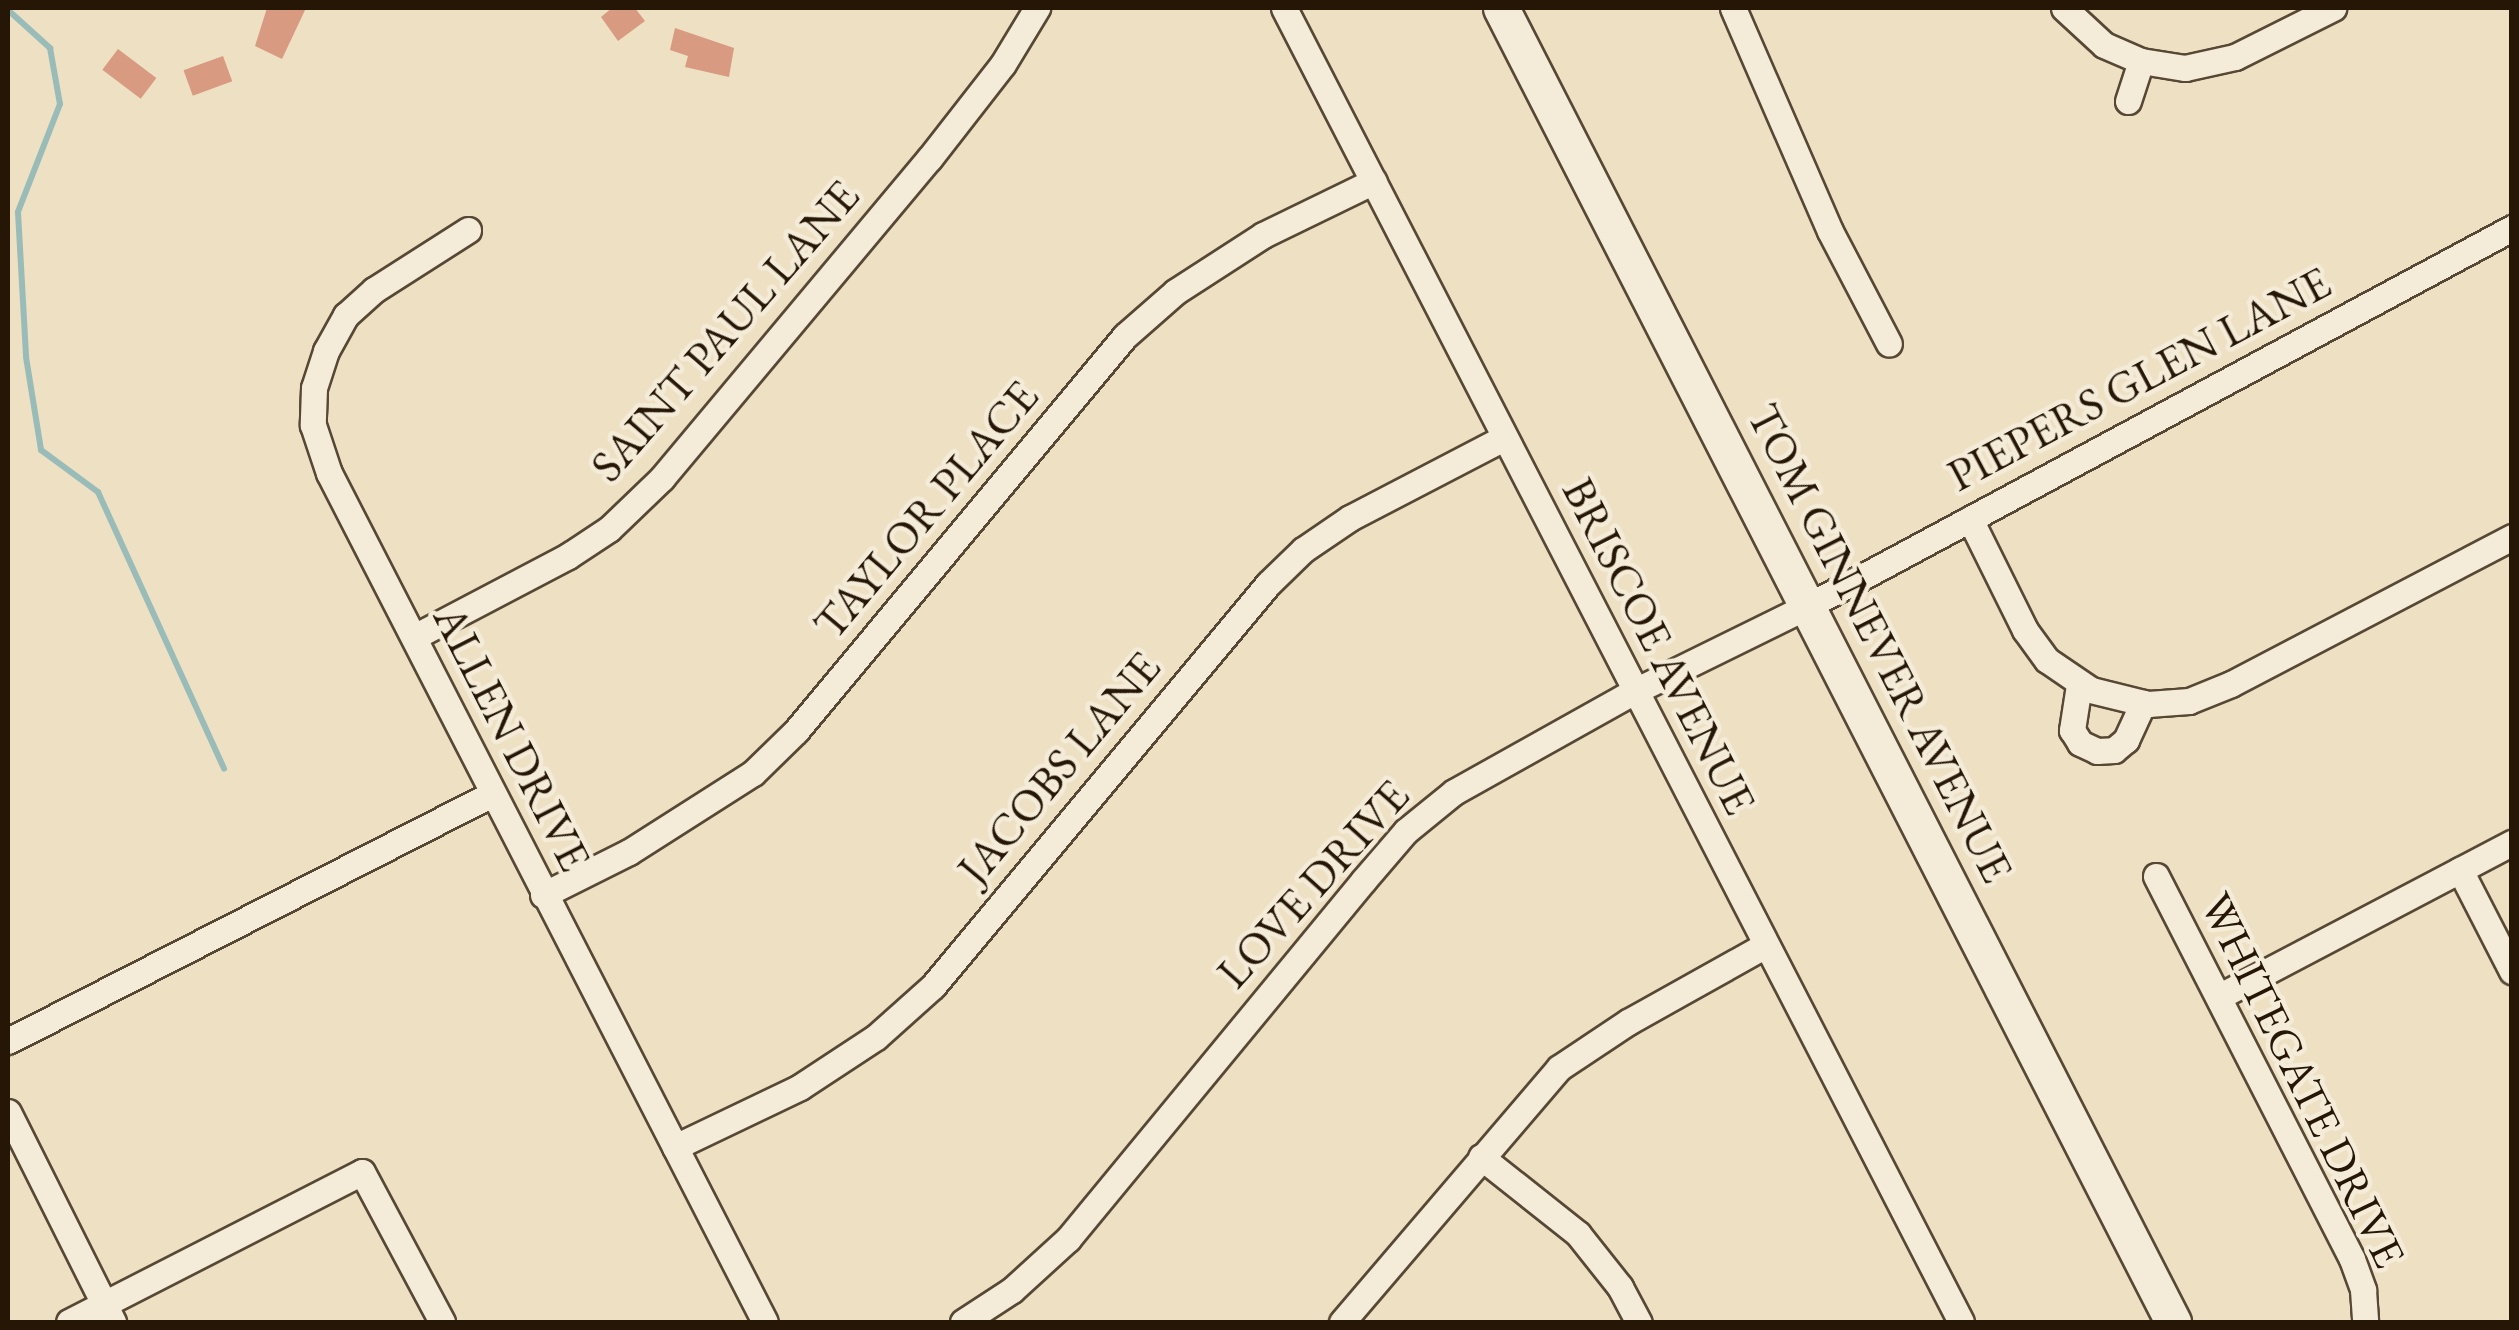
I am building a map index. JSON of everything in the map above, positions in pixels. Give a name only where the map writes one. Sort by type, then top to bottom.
[{"type":"main road","name":"TOM GINNEVER AVENUE","points":[[1501,8],[2173,1322]]},
{"type":"street","name":"SAINT PAUL LANE","points":[[414,637],[568,556],[609,529],[662,478],[940,145],[1003,64],[1037,8]]},
{"type":"street","name":"BRISCOE AVENUE","points":[[1284,8],[1961,1322]]},
{"type":"street","points":[[1733,8],[1830,232],[1889,344]]},
{"type":"street","points":[[2064,8],[2104,45],[2142,62],[2185,68],[2235,57],[2333,8]]},
{"type":"street","points":[[2128,101],[2142,62]]},
{"type":"street","name":"TAYLOR PLACE","points":[[543,895],[629,852],[753,773],[796,731],[1125,336],[1175,292],[1263,235],[1374,181]]},
{"type":"street","name":"PIEPERS GLEN LANE","points":[[1808,606],[2512,228]]},
{"type":"street","name":"ALLEN DRIVE","points":[[468,230],[374,290],[346,315],[326,350],[314,388],[313,425],[329,473],[765,1322]]},
{"type":"street","name":"JACOBS LANE","points":[[675,1147],[800,1087],[876,1037],[933,986],[1292,561],[1350,518],[1504,438]]},
{"type":"street","points":[[1970,518],[2026,630],[2047,660],[2080,684],[2120,700],[2143,703],[2189,700],[2231,684],[2512,537]]},
{"type":"street","name":"LOVE DRIVE","points":[[963,1322],[1012,1290],[1068,1239],[1406,831],[1454,792],[1635,690],[1808,606]]},
{"type":"street","points":[[2080,684],[2072,707],[2072,730],[2080,743],[2097,751],[2114,750],[2126,740],[2143,703]]},
{"type":"street","points":[[8,1041],[492,794]]},
{"type":"street","points":[[2220,996],[2512,843]]},
{"type":"street","points":[[2460,870],[2512,971]]},
{"type":"street","name":"WHITEGATE DRIVE","points":[[2156,876],[2352,1259],[2363,1290],[2365,1322]]},
{"type":"street","points":[[1342,1322],[1560,1068],[1628,1022],[1766,945]]},
{"type":"street","points":[[8,1112],[108,1314]]},
{"type":"street","points":[[1481,1156],[1578,1234],[1620,1287],[1638,1322]]},
{"type":"street","points":[[69,1322],[108,1314],[362,1172],[442,1322]]},
{"type":"building","points":[[267,8],[306,8],[282,59],[255,46]]},
{"type":"building","points":[[612,8],[635,8],[645,21],[618,41],[601,17]]},
{"type":"building","points":[[675,28],[734,48],[729,77],[685,67],[688,56],[670,50]]},
{"type":"building","points":[[118,49],[156,78],[141,99],[102,70]]},
{"type":"building","points":[[223,56],[232,81],[193,96],[184,70]]},
{"type":"waterway","points":[[8,10],[50,48],[60,104],[18,212],[26,357],[41,450],[98,492],[224,769]]}]
